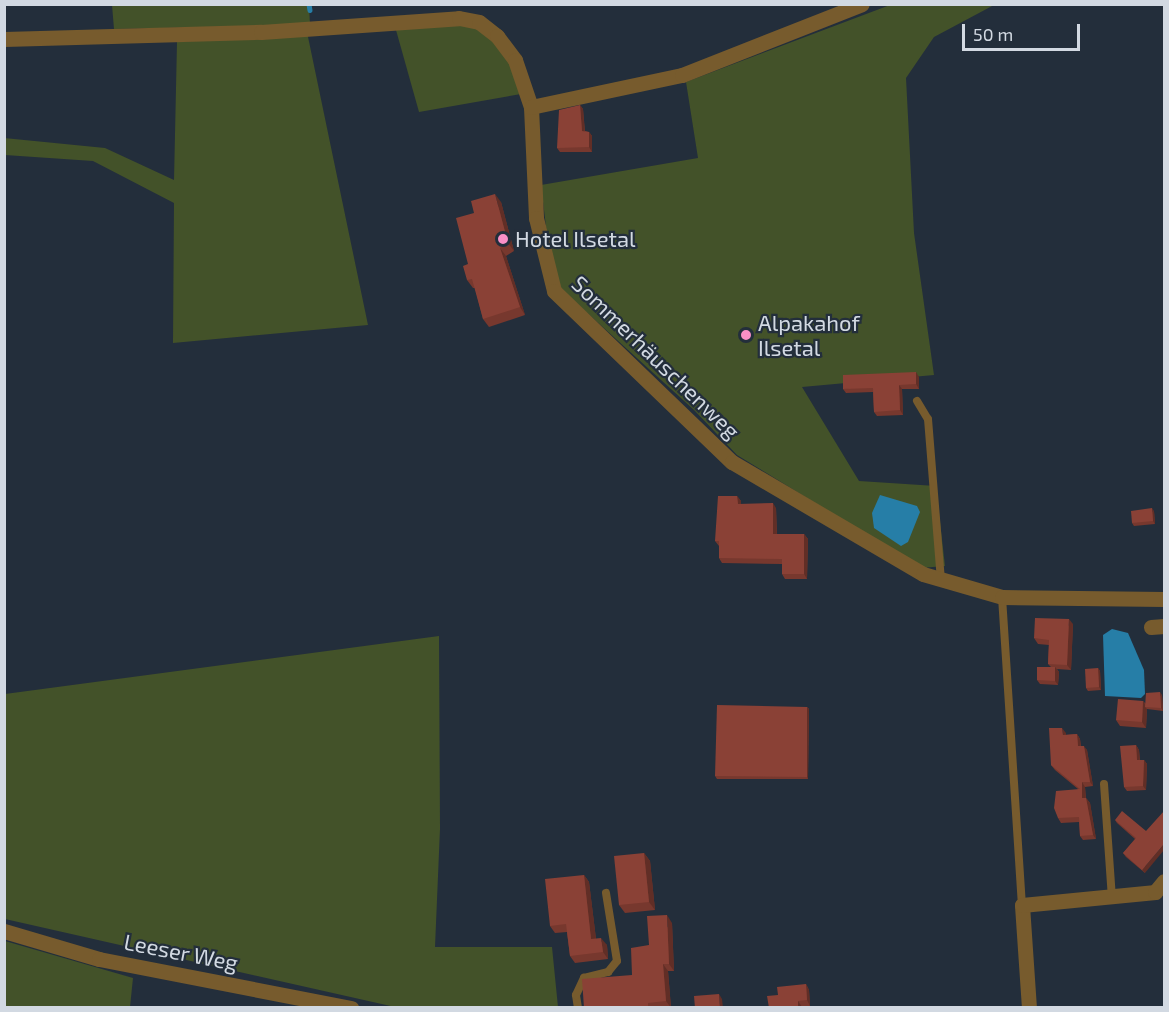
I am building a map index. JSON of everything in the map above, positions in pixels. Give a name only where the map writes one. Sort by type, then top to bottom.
[{"type":"street","points":[[531,107],[682,75],[862,4]]},
{"type":"street","name":"Sommerhäuschenweg","points":[[4,39],[261,33],[459,18],[479,22],[497,36],[515,60],[531,107],[536,218],[554,291],[732,462],[923,574],[941,580],[1002,597],[1164,599]]},
{"type":"street","points":[[1029,1008],[1022,905],[1112,899],[1155,892],[1164,881]]},
{"type":"street","name":"Leeser Weg","points":[[4,931],[99,959],[351,1008]]},
{"type":"lane","points":[[917,402],[928,419],[941,580]]},
{"type":"lane","points":[[1002,597],[1022,905]]},
{"type":"lane","points":[[1104,784],[1112,899]]},
{"type":"lane","points":[[578,1008],[576,995],[585,978],[608,972],[617,961],[606,892]]},
{"type":"green space","points":[[112,5],[309,5],[310,25],[114,29]]},
{"type":"green space","points":[[890,5],[994,5],[934,37],[906,78],[914,233],[934,375],[802,387],[859,481],[936,486],[945,566],[921,568],[737,455],[694,410],[561,289],[549,251],[541,185],[698,158],[686,82]]},
{"type":"green space","points":[[460,23],[480,29],[494,41],[509,61],[521,94],[419,112],[396,30]]},
{"type":"green space","points":[[307,32],[368,325],[173,343],[174,203],[93,161],[5,155],[4,138],[105,148],[174,180],[177,42]]},
{"type":"green space","points":[[439,636],[440,829],[435,947],[552,947],[558,1007],[395,1007],[5,919],[5,694]]},
{"type":"green space","points":[[5,941],[133,978],[130,1007],[5,1007]]},
{"type":"water","points":[[880,495],[917,506],[920,512],[908,542],[901,546],[874,528],[872,513]]},
{"type":"water","points":[[1112,629],[1128,633],[1144,670],[1145,694],[1141,698],[1105,696],[1103,635]]},
{"type":"building","points":[[580,105],[582,131],[589,132],[589,147],[557,148],[559,110]]},
{"type":"building","points":[[495,194],[508,243],[500,248],[520,307],[483,319],[472,279],[467,280],[463,266],[468,264],[456,218],[474,213],[471,201]]},
{"type":"building","points":[[916,372],[916,384],[899,385],[900,410],[874,412],[873,388],[843,389],[843,375]]},
{"type":"building","points":[[718,496],[737,496],[738,504],[773,503],[773,534],[804,534],[804,574],[782,574],[782,559],[719,558],[719,541],[715,541]]},
{"type":"building","points":[[1152,508],[1153,521],[1132,523],[1131,511]]},
{"type":"building","points":[[1035,618],[1069,619],[1067,665],[1048,664],[1049,640],[1034,638]]},
{"type":"building","points":[[1037,667],[1055,667],[1055,681],[1037,680]]},
{"type":"building","points":[[1098,668],[1099,687],[1086,688],[1085,669]]},
{"type":"building","points":[[1160,692],[1161,708],[1145,707],[1146,693]]},
{"type":"building","points":[[1118,699],[1143,701],[1142,722],[1116,720]]},
{"type":"building","points":[[717,705],[807,707],[807,777],[715,776]]},
{"type":"building","points":[[1049,728],[1062,728],[1063,735],[1077,734],[1078,746],[1084,746],[1090,782],[1082,782],[1082,798],[1086,798],[1093,835],[1080,836],[1079,817],[1058,818],[1054,808],[1056,791],[1080,789],[1051,765]]},
{"type":"building","points":[[1136,745],[1137,760],[1144,760],[1143,786],[1124,787],[1120,746]]},
{"type":"building","points":[[1122,811],[1146,831],[1164,811],[1164,844],[1142,870],[1123,853],[1136,838],[1115,820]]},
{"type":"building","points":[[644,853],[649,902],[619,905],[614,856]]},
{"type":"building","points":[[584,875],[591,939],[601,938],[603,952],[570,956],[566,924],[550,926],[545,879]]},
{"type":"building","points":[[667,915],[669,964],[663,964],[666,1001],[648,1003],[648,1008],[584,1008],[582,979],[632,975],[631,948],[649,945],[647,916]]},
{"type":"building","points":[[806,984],[807,1000],[798,1001],[798,1008],[769,1008],[767,996],[778,995],[777,987]]},
{"type":"building","points":[[719,994],[720,1008],[695,1008],[694,996]]},
{"type":"waterway","points":[[309,4],[310,10]]},
{"type":"place","name":"Hotel Ilsetal","points":[[503,239]]},
{"type":"place","name":"Alpakahof Ilsetal","points":[[746,335]]}]
